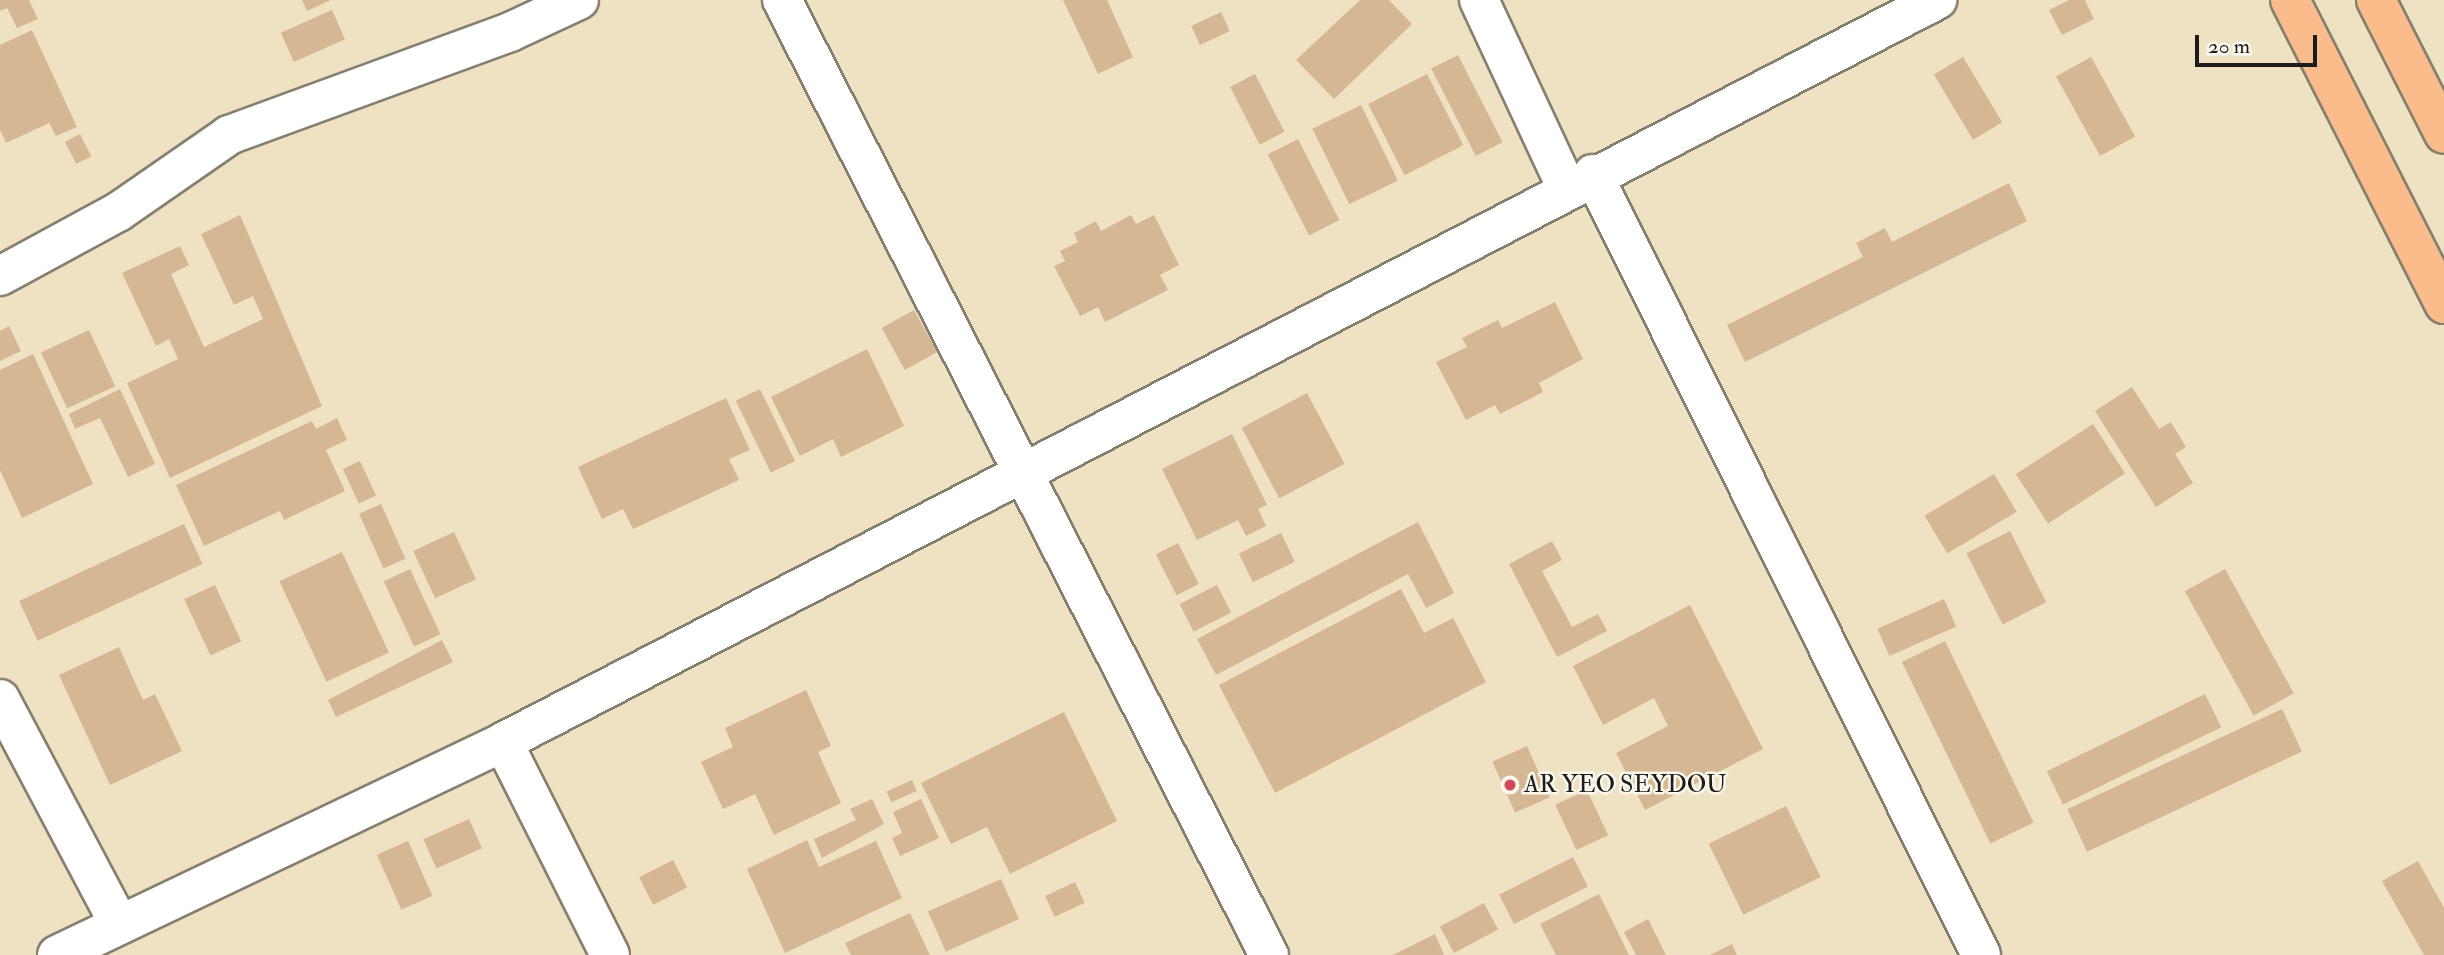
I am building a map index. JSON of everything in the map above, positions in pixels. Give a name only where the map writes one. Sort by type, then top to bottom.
[{"type":"highway","points":[[2290,0],[2444,304]]},
{"type":"highway","points":[[2376,0],[2444,134]]},
{"type":"street","points":[[0,276],[118,212],[229,135],[510,32],[579,0]]},
{"type":"street","points":[[782,0],[1026,472],[1269,955]]},
{"type":"street","points":[[1479,0],[1580,182],[1981,955]]},
{"type":"street","points":[[57,955],[118,922],[503,742],[1580,182],[1937,0]]},
{"type":"street","points":[[0,698],[118,922]]},
{"type":"street","points":[[503,742],[610,955]]},
{"type":"building","points":[[0,0],[29,0],[38,19],[17,28],[7,8],[0,11]]},
{"type":"building","points":[[302,0],[331,0],[307,11]]},
{"type":"building","points":[[1063,0],[1107,0],[1133,57],[1098,74]]},
{"type":"building","points":[[1360,0],[1389,0],[1412,24],[1334,99],[1296,60]]},
{"type":"building","points":[[2069,0],[2085,0],[2094,19],[2062,35],[2049,10]]},
{"type":"building","points":[[332,10],[345,39],[294,62],[281,33]]},
{"type":"building","points":[[1221,12],[1230,31],[1200,45],[1191,26]]},
{"type":"building","points":[[32,30],[77,127],[56,136],[49,123],[6,143],[0,130],[0,45]]},
{"type":"building","points":[[1458,55],[1502,142],[1476,156],[1431,69]]},
{"type":"building","points":[[1963,57],[2002,122],[1973,140],[1934,75]]},
{"type":"building","points":[[2091,57],[2135,137],[2100,156],[2056,76]]},
{"type":"building","points":[[1255,74],[1285,132],[1260,145],[1230,87]]},
{"type":"building","points":[[1427,74],[1463,145],[1405,175],[1368,104]]},
{"type":"building","points":[[1361,105],[1398,180],[1349,204],[1312,129]]},
{"type":"building","points":[[80,134],[91,156],[76,164],[65,142]]},
{"type":"building","points":[[1298,139],[1339,220],[1309,236],[1268,154]]},
{"type":"building","points":[[2009,183],[2027,221],[1745,362],[1727,325],[1863,257],[1856,243],[1885,228],[1892,242]]},
{"type":"building","points":[[240,215],[322,406],[170,478],[127,383],[178,359],[169,339],[156,346],[122,273],[180,246],[189,265],[171,274],[204,347],[263,319],[253,296],[234,305],[201,234]]},
{"type":"building","points":[[1131,215],[1136,224],[1154,215],[1179,265],[1160,275],[1168,290],[1105,322],[1098,307],[1080,316],[1054,266],[1065,261],[1060,251],[1078,242],[1074,233],[1096,221],[1101,231]]},
{"type":"building","points":[[1555,302],[1583,359],[1539,383],[1543,392],[1500,414],[1495,405],[1466,420],[1436,362],[1467,347],[1462,338],[1498,320],[1502,328]]},
{"type":"building","points":[[914,310],[937,352],[905,370],[882,328]]},
{"type":"building","points":[[9,326],[21,351],[0,361],[0,331]]},
{"type":"building","points":[[89,330],[115,386],[67,409],[41,352]]},
{"type":"building","points":[[867,349],[904,426],[841,457],[833,439],[800,456],[771,397]]},
{"type":"building","points":[[33,354],[93,484],[22,518],[0,470],[0,370]]},
{"type":"building","points":[[2132,387],[2159,429],[2171,422],[2186,447],[2175,454],[2193,483],[2156,507],[2095,411]]},
{"type":"building","points":[[120,389],[155,464],[128,477],[100,418],[75,429],[69,414]]},
{"type":"building","points":[[760,389],[795,461],[771,473],[736,401]]},
{"type":"building","points":[[1307,393],[1345,464],[1279,498],[1242,428]]},
{"type":"building","points":[[726,398],[750,450],[729,459],[739,480],[633,529],[623,509],[602,519],[578,467]]},
{"type":"building","points":[[337,418],[347,440],[326,450],[345,491],[284,520],[280,511],[204,546],[176,485],[312,421],[316,429]]},
{"type":"building","points":[[2093,424],[2125,473],[2048,524],[2016,474]]},
{"type":"building","points":[[1232,434],[1267,505],[1258,509],[1266,526],[1246,536],[1238,520],[1197,540],[1162,469]]},
{"type":"building","points":[[360,461],[376,495],[359,503],[343,469]]},
{"type":"building","points":[[1994,474],[2017,512],[1947,553],[1925,516]]},
{"type":"building","points":[[381,504],[405,559],[383,569],[359,514]]},
{"type":"building","points":[[1418,522],[1454,593],[1426,608],[1408,574],[1216,675],[1197,639]]},
{"type":"building","points":[[184,524],[203,564],[38,641],[19,601]]},
{"type":"building","points":[[2010,531],[2046,602],[2003,625],[1966,553]]},
{"type":"building","points":[[454,532],[476,579],[435,598],[413,551]]},
{"type":"building","points":[[1281,533],[1295,562],[1253,582],[1239,554]]},
{"type":"building","points":[[1552,541],[1562,560],[1542,571],[1572,627],[1598,614],[1607,631],[1557,657],[1509,564]]},
{"type":"building","points":[[1178,543],[1199,584],[1177,595],[1156,554]]},
{"type":"building","points":[[342,552],[389,653],[326,682],[279,581]]},
{"type":"building","points":[[410,569],[440,634],[414,647],[384,581]]},
{"type":"building","points":[[2225,569],[2294,693],[2254,715],[2185,591]]},
{"type":"building","points":[[215,585],[241,641],[210,656],[184,599]]},
{"type":"building","points":[[1217,585],[1231,613],[1194,632],[1180,604]]},
{"type":"building","points":[[1401,589],[1424,633],[1453,618],[1486,682],[1275,793],[1219,685]]},
{"type":"building","points":[[1944,599],[1956,626],[1890,656],[1877,629]]},
{"type":"building","points":[[1690,605],[1763,749],[1645,810],[1616,753],[1668,726],[1654,698],[1603,725],[1573,666]]},
{"type":"building","points":[[442,640],[453,662],[336,717],[328,700]]},
{"type":"building","points":[[1945,641],[2034,823],[1990,844],[1902,662]]},
{"type":"building","points":[[119,647],[143,700],[155,694],[182,751],[110,785],[59,675]]},
{"type":"building","points":[[806,690],[831,746],[818,752],[841,803],[774,835],[755,794],[723,809],[701,762],[733,747],[725,728]]},
{"type":"building","points":[[2205,694],[2221,727],[2063,804],[2047,771]]},
{"type":"building","points":[[2282,709],[2302,752],[2087,852],[2067,809]]},
{"type":"building","points":[[1064,712],[1117,821],[1010,874],[987,827],[951,844],[921,783]]},
{"type":"building","points":[[1527,746],[1550,797],[1515,813],[1492,761]]},
{"type":"building","points":[[912,780],[917,791],[891,802],[886,791]]},
{"type":"building","points":[[1587,790],[1608,835],[1576,850],[1555,805]]},
{"type":"building","points":[[872,799],[884,824],[822,858],[814,839],[856,820],[850,809]]},
{"type":"building","points":[[921,799],[939,838],[900,856],[892,838],[902,833],[893,812]]},
{"type":"building","points":[[1786,806],[1821,877],[1743,915],[1709,844]]},
{"type":"building","points":[[469,819],[482,848],[436,869],[423,839]]},
{"type":"building","points":[[807,840],[819,867],[876,841],[902,898],[785,953],[747,869]]},
{"type":"building","points":[[408,841],[432,896],[401,910],[377,855]]},
{"type":"building","points":[[1573,857],[1588,886],[1514,924],[1499,895]]},
{"type":"building","points":[[673,860],[687,888],[653,905],[639,877]]},
{"type":"building","points":[[2418,861],[2444,908],[2444,955],[2424,955],[2382,881]]},
{"type":"building","points":[[1001,879],[1019,919],[946,952],[928,912]]},
{"type":"building","points":[[1075,882],[1085,903],[1055,917],[1045,896]]},
{"type":"building","points":[[1599,894],[1629,955],[1556,955],[1540,924]]},
{"type":"building","points":[[1484,903],[1498,929],[1454,953],[1440,926]]},
{"type":"building","points":[[910,913],[930,955],[851,955],[845,943]]},
{"type":"building","points":[[1648,919],[1666,955],[1636,955],[1624,932]]},
{"type":"building","points":[[1435,934],[1444,955],[1393,955]]},
{"type":"building","points":[[1732,944],[1737,955],[1710,955]]},
{"type":"place","name":"AR YEO SEYDOU","points":[[1510,785]]}]
